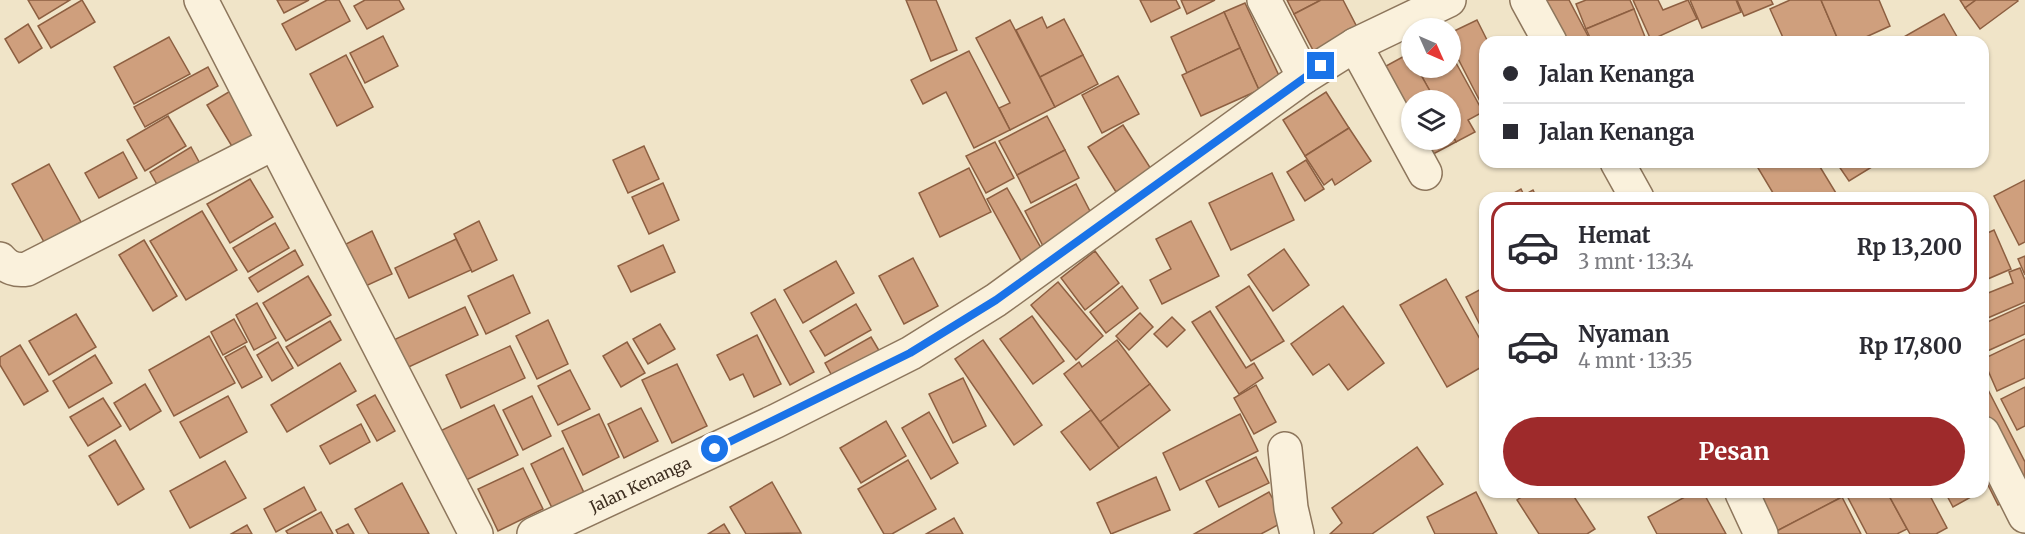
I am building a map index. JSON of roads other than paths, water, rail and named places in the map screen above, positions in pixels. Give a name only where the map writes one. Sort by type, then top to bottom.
[{"type":"street","points":[[201,0],[476,534]]},
{"type":"street","points":[[1264,0],[1304,77]]},
{"type":"street","name":"Jalan Kenanga","points":[[534,534],[776,421],[910,353],[996,300],[1304,77],[1355,45],[1449,0]]},
{"type":"street","points":[[1527,0],[1547,36]]},
{"type":"street","points":[[1355,45],[1425,173]]},
{"type":"street","points":[[0,259],[4,264],[19,271],[27,268],[274,143]]},
{"type":"street","points":[[1620,168],[1634,192]]},
{"type":"street","points":[[1989,445],[2025,516]]},
{"type":"street","points":[[1285,448],[1297,534]]},
{"type":"street","points":[[1744,498],[1761,534]]}]
